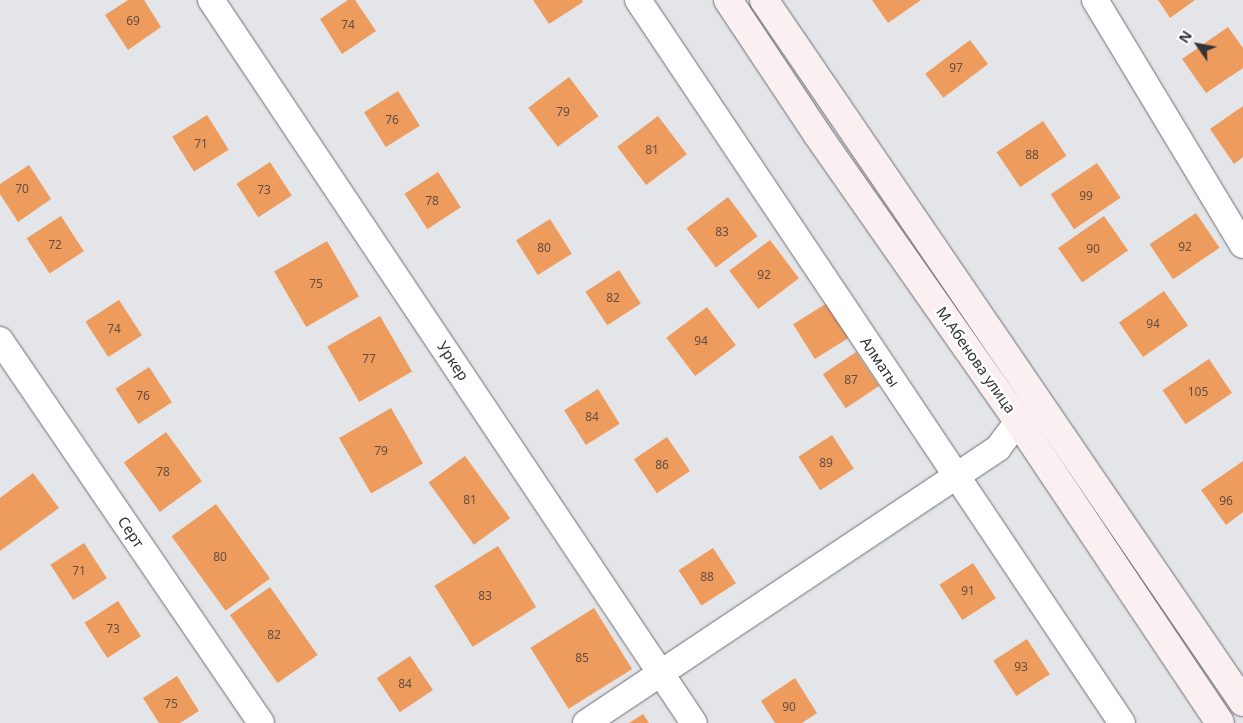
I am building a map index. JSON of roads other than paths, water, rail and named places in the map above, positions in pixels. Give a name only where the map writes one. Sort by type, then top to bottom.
[{"type":"main road","name":"М.Абенова улица","points":[[728,0],[822,142],[1018,421],[1220,723]]},
{"type":"main road","name":"М.Абенова улица","points":[[764,0],[1243,702]]},
{"type":"street","name":"Уркер","points":[[211,0],[694,723]]},
{"type":"street","name":"Алматы","points":[[638,0],[1122,723]]},
{"type":"street","points":[[1095,0],[1243,245]]},
{"type":"street","name":"Серт","points":[[0,340],[261,723]]},
{"type":"street","points":[[586,723],[998,448],[1018,421]]}]
